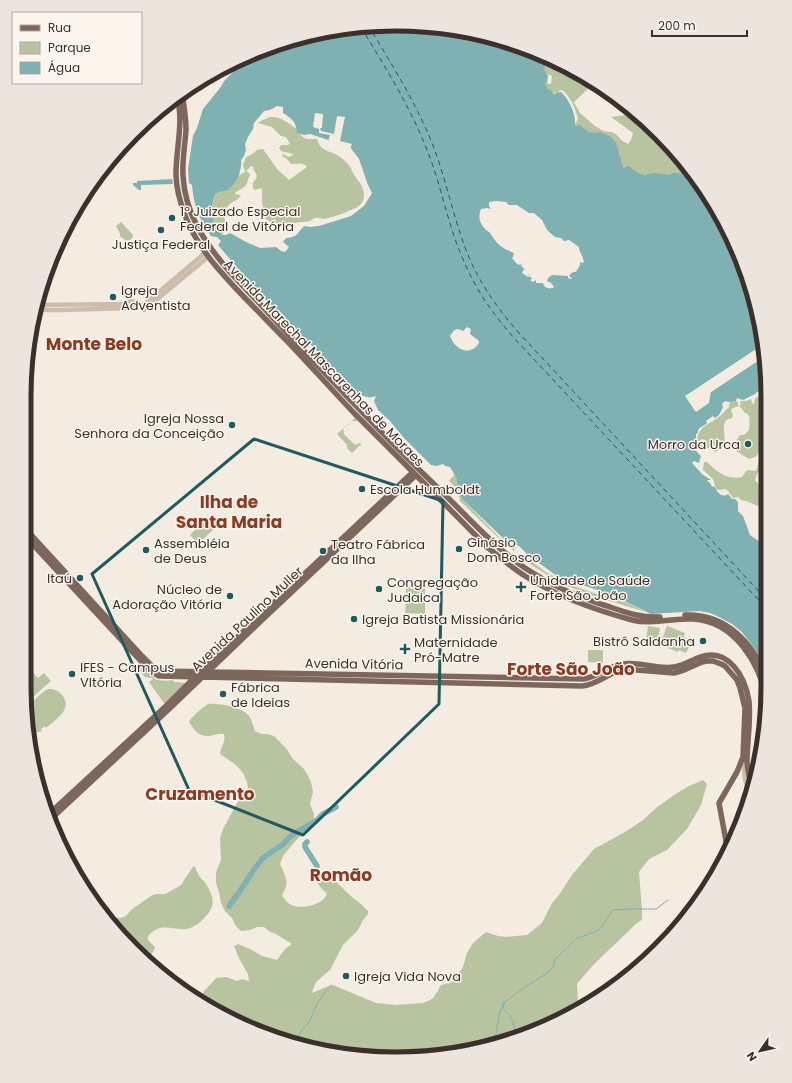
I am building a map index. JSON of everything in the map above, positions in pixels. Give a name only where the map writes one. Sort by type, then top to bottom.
[{"type":"main road","name":"Avenida Marechal Mascarenhas de Moraes","points":[[183,100],[186,128],[183,182],[188,206],[203,238],[229,271],[415,466],[495,544],[525,568],[541,578],[569,593],[596,603],[642,616],[654,617],[693,615],[703,616],[718,621],[740,635],[761,668]]},
{"type":"main road","name":"Avenida Marechal Mascarenhas de Moraes","points":[[179,103],[181,119],[176,175],[179,194],[186,218],[206,255],[355,413],[487,547],[525,576],[556,593],[577,602],[634,620],[647,621],[693,619],[704,620],[716,625],[731,634],[739,642],[758,671],[761,679]]},
{"type":"main road","points":[[176,175],[183,182]]},
{"type":"main road","points":[[206,255],[210,254],[217,256]]},
{"type":"main road","points":[[415,466],[415,474]]},
{"type":"main road","name":"Avenida Paulino Muller","points":[[55,816],[199,676],[415,474]]},
{"type":"main road","name":"Avenida Vitória","points":[[31,535],[156,676],[586,686],[624,669],[674,673],[702,662],[713,661],[727,668],[737,680],[740,688],[745,708],[743,757]]},
{"type":"main road","name":"Avenida Vitória","points":[[31,542],[142,659]]},
{"type":"main road","name":"Avenida Paulino Muller","points":[[53,811],[199,676],[208,672],[283,597]]},
{"type":"main road","name":"Avenida Vitória","points":[[208,672],[583,680],[595,677],[612,667],[623,664],[672,668],[707,655],[720,656],[731,663],[738,671],[747,694],[749,708],[747,763],[750,778]]},
{"type":"main road","points":[[219,661],[221,672]]},
{"type":"main road","points":[[428,676],[431,683]]},
{"type":"main road","points":[[726,842],[719,803],[737,772],[743,757]]},
{"type":"street","points":[[42,305],[144,307],[206,255]]},
{"type":"street","points":[[129,307],[129,301],[144,307]]},
{"type":"street","points":[[41,310],[129,307]]},
{"type":"street","points":[[743,757],[747,787]]},
{"type":"highlighted area","points":[[254,439],[443,501],[439,704],[303,835],[189,790],[92,574]]},
{"type":"green space","points":[[526,55],[557,69],[587,85],[589,88],[574,102],[580,113],[595,126],[603,131],[612,132],[628,144],[633,133],[611,117],[628,114],[670,155],[699,193],[712,214],[735,262],[707,311],[589,132],[579,124],[577,126],[575,125],[578,119],[568,96],[562,90],[560,90],[557,94],[553,93],[547,87],[545,83],[551,84],[552,77],[551,75],[548,75]]},
{"type":"green space","points":[[270,117],[284,120],[297,129],[297,133],[305,138],[317,139],[323,148],[344,160],[350,166],[362,186],[364,192],[363,201],[356,208],[332,217],[324,219],[315,218],[310,221],[294,223],[290,227],[286,228],[278,226],[261,215],[265,211],[262,203],[262,188],[254,190],[253,183],[257,176],[251,166],[246,171],[250,175],[246,185],[235,193],[241,196],[226,209],[225,219],[228,227],[222,235],[213,217],[212,209],[214,200],[217,193],[223,191],[238,176],[245,172],[243,165],[246,157],[257,150],[263,149],[277,169],[289,180],[307,167],[306,165],[302,164],[291,164],[282,156],[283,154],[289,157],[293,155],[281,151],[279,148],[281,145],[290,144],[286,137],[281,136],[272,127],[258,123]]},
{"type":"green space","points":[[121,222],[133,235],[130,240],[126,241],[120,236],[116,226]]},
{"type":"green space","points":[[758,396],[761,398],[761,451],[755,457],[749,459],[736,451],[736,441],[740,435],[744,435],[749,430],[750,422],[749,415],[739,406],[731,410],[733,416],[732,418],[727,420],[724,424],[725,439],[721,449],[715,452],[711,448],[698,449],[698,444],[704,446],[707,444],[705,440],[702,439],[697,443],[701,429],[721,415],[729,407],[730,402],[736,401],[738,402],[738,405],[741,406],[741,401],[751,399],[752,403],[754,404],[755,399]]},
{"type":"green space","points":[[343,429],[344,434],[354,444],[361,444],[361,446],[360,445],[352,453],[337,434]]},
{"type":"green space","points":[[761,458],[761,471],[757,474],[755,480],[761,485],[761,506],[741,500],[738,497],[733,498],[725,489],[716,489],[713,479],[703,470],[704,462],[707,462],[719,472],[727,476],[736,478],[742,477],[747,470],[756,471]]},
{"type":"green space","points":[[455,474],[462,499],[498,536],[515,549],[514,551],[460,501],[458,490],[449,481]]},
{"type":"green space","points":[[208,517],[216,527],[198,544],[190,535]]},
{"type":"green space","points":[[524,556],[546,572],[565,583],[625,602],[646,612],[593,596],[562,584],[533,566],[525,560]]},
{"type":"green space","points":[[406,587],[425,587],[425,599],[406,599]]},
{"type":"green space","points":[[406,601],[425,601],[425,614],[405,613]]},
{"type":"green space","points":[[648,626],[660,628],[658,642],[646,640]]},
{"type":"green space","points":[[667,626],[685,633],[682,642],[684,637],[692,641],[686,653],[679,650],[678,652],[660,645]]},
{"type":"green space","points":[[588,650],[603,650],[603,663],[588,662]]},
{"type":"green space","points":[[142,665],[155,679],[164,681],[173,680],[174,682],[187,683],[166,703],[164,703],[149,682],[153,680],[145,677],[140,671],[139,668]]},
{"type":"green space","points":[[31,670],[38,678],[44,673],[51,681],[31,698]]},
{"type":"green space","points":[[48,689],[56,690],[62,695],[66,705],[62,714],[39,732],[34,731],[32,703]]},
{"type":"green space","points":[[208,704],[218,704],[241,710],[249,716],[255,731],[261,734],[274,736],[286,748],[293,759],[304,769],[311,782],[313,792],[310,804],[314,814],[314,819],[311,828],[298,838],[283,856],[280,864],[285,875],[286,887],[282,896],[289,903],[298,907],[313,905],[322,901],[327,894],[319,886],[316,876],[322,873],[333,879],[368,911],[368,914],[358,930],[343,945],[330,970],[316,982],[312,993],[333,985],[376,1003],[396,1005],[423,1003],[433,998],[440,986],[453,981],[463,967],[467,953],[473,943],[486,932],[506,937],[527,935],[542,923],[552,903],[572,875],[594,849],[625,832],[643,820],[674,795],[689,786],[703,780],[707,784],[701,805],[687,829],[667,850],[649,859],[639,872],[642,920],[593,965],[577,984],[578,1003],[536,1024],[513,1033],[467,1045],[444,1049],[396,1052],[348,1049],[302,1040],[279,1033],[235,1014],[201,995],[216,978],[226,977],[237,981],[242,979],[249,981],[248,974],[234,946],[238,944],[262,956],[277,960],[285,949],[292,944],[264,927],[241,931],[225,911],[221,903],[216,883],[216,872],[221,860],[220,838],[223,829],[237,803],[248,788],[243,773],[236,765],[220,754],[224,734],[203,736],[195,731],[189,722]]},
{"type":"green space","points":[[194,866],[211,893],[213,901],[211,909],[201,921],[190,928],[182,929],[164,927],[151,933],[148,939],[155,947],[149,956],[113,917],[121,918],[126,916],[131,910],[151,896],[155,894],[165,894],[181,885]]},
{"type":"water","points":[[396,31],[420,32],[444,34],[490,43],[536,59],[545,65],[544,70],[548,76],[547,83],[545,83],[548,89],[555,94],[561,92],[567,99],[573,112],[575,125],[577,126],[579,124],[589,132],[600,132],[611,137],[616,143],[623,169],[627,166],[646,176],[647,174],[655,173],[669,175],[673,173],[686,174],[712,214],[733,256],[749,302],[758,348],[685,396],[695,411],[707,403],[709,393],[759,360],[761,391],[743,400],[737,398],[736,401],[725,401],[722,404],[723,407],[719,415],[715,418],[713,416],[706,421],[707,423],[699,428],[698,433],[696,434],[694,446],[701,456],[699,463],[694,461],[692,463],[702,474],[711,480],[707,481],[712,487],[714,486],[721,495],[723,496],[728,494],[732,499],[735,499],[738,502],[738,511],[743,516],[750,535],[761,543],[761,660],[755,649],[742,632],[732,624],[715,615],[699,611],[651,614],[610,594],[558,577],[532,559],[519,546],[505,540],[462,499],[456,477],[450,467],[443,464],[437,466],[431,465],[378,410],[374,401],[376,396],[369,397],[356,392],[332,369],[324,359],[321,362],[318,359],[320,354],[307,341],[299,338],[296,334],[297,330],[245,279],[241,272],[218,245],[221,241],[217,237],[211,236],[203,224],[194,200],[192,185],[189,183],[188,169],[193,136],[203,109],[235,69],[279,50],[302,43],[348,34]],"holes":[[[277,106],[283,107],[283,113],[293,121],[296,126],[297,133],[304,135],[310,134],[350,147],[359,159],[372,193],[364,206],[351,216],[319,226],[305,226],[294,237],[286,238],[283,242],[289,247],[285,252],[276,247],[260,248],[230,233],[222,235],[214,220],[212,212],[213,200],[216,194],[220,191],[228,190],[234,184],[238,176],[241,168],[241,160],[246,150],[245,144],[253,129],[254,123],[264,111],[270,110]],[[489,202],[506,202],[509,205],[517,205],[529,213],[534,213],[542,220],[547,230],[555,237],[561,238],[564,241],[569,240],[579,247],[584,262],[580,262],[576,272],[569,275],[572,278],[571,279],[568,278],[568,276],[552,275],[548,278],[547,281],[554,287],[552,288],[546,287],[543,283],[536,283],[536,280],[533,282],[530,280],[533,278],[522,273],[524,269],[526,270],[521,266],[523,263],[520,265],[517,264],[512,258],[514,253],[500,245],[481,224],[479,217],[481,209],[491,209]],[[467,327],[471,329],[470,334],[479,341],[475,347],[467,351],[455,345],[450,336],[455,330],[459,329],[463,331]]]},
{"type":"water","points":[[172,179],[173,184],[141,185],[141,190],[133,185],[133,183],[137,183],[137,181]]},
{"type":"pier","points":[[315,113],[323,114],[322,128],[320,128],[321,131],[334,134],[337,116],[345,117],[340,141],[352,144],[350,149],[328,142],[330,135],[319,133],[319,129],[313,127]]},
{"type":"pier","points":[[758,348],[758,350],[688,397],[695,408],[705,402],[708,391],[759,357],[759,360],[711,392],[709,403],[696,412],[686,396]]},
{"type":"waterway","points":[[229,906],[264,857],[282,845],[292,835],[336,807]]},
{"type":"waterway","points":[[307,842],[305,847],[317,866]]},
{"type":"waterway","points":[[492,1039],[497,1032],[500,1012],[505,1002],[526,986],[550,971],[557,957],[576,939],[599,930],[613,910],[656,909],[668,900]]},
{"type":"waterway","points":[[297,1038],[309,1022],[318,1002],[331,985]]},
{"type":"waterway","points":[[504,1002],[502,1003],[504,1009],[512,1019],[515,1032]]},
{"type":"ferry route","points":[[372,32],[404,85],[420,116],[439,161],[468,255],[490,296],[519,333],[761,594]]},
{"type":"ferry route","points":[[364,33],[397,87],[413,118],[432,163],[452,230],[462,257],[472,279],[491,309],[514,338],[761,603]]},
{"type":"place","name":"1º Juizado Especial Federal de Vitória","points":[[172,218]]},
{"type":"place","name":"Justiça Federal","points":[[161,230]]},
{"type":"place","name":"Igreja Adventista","points":[[113,297]]},
{"type":"place","name":"Igreja Nossa Senhora da Conceição","points":[[232,425]]},
{"type":"place","name":"Morro da Urca","points":[[748,444]]},
{"type":"place","name":"Escola Humboldt","points":[[362,489]]},
{"type":"place","name":"Ginásio Dom Bosco","points":[[459,549]]},
{"type":"place","name":"Assembléia de Deus","points":[[146,550]]},
{"type":"place","name":"Teatro Fábrica da Ilha","points":[[323,551]]},
{"type":"place","name":"Itaú","points":[[80,578]]},
{"type":"place","name":"Unidade de Saúde Forte São João","points":[[521,587]]},
{"type":"place","name":"Congregação Judaica","points":[[379,589]]},
{"type":"place","name":"Núcleo de Adoração Vitória","points":[[230,596]]},
{"type":"place","name":"Igreja Batista Missionária","points":[[354,619]]},
{"type":"place","name":"Bistrô Saldanha","points":[[703,641]]},
{"type":"place","name":"Maternidade Pró-Matre","points":[[405,649]]},
{"type":"place","name":"IFES - Campus VItória","points":[[72,674]]},
{"type":"place","name":"Fábrica de Ideias","points":[[223,694]]},
{"type":"place","name":"Igreja Vida Nova","points":[[346,976]]},
{"type":"district","name":"Monte Belo","points":[[94,344]]},
{"type":"district","name":"Ilha de Santa Maria","points":[[229,512]]},
{"type":"district","name":"Forte São João","points":[[571,669]]},
{"type":"district","name":"Cruzamento","points":[[200,794]]},
{"type":"district","name":"Romão","points":[[341,875]]}]
